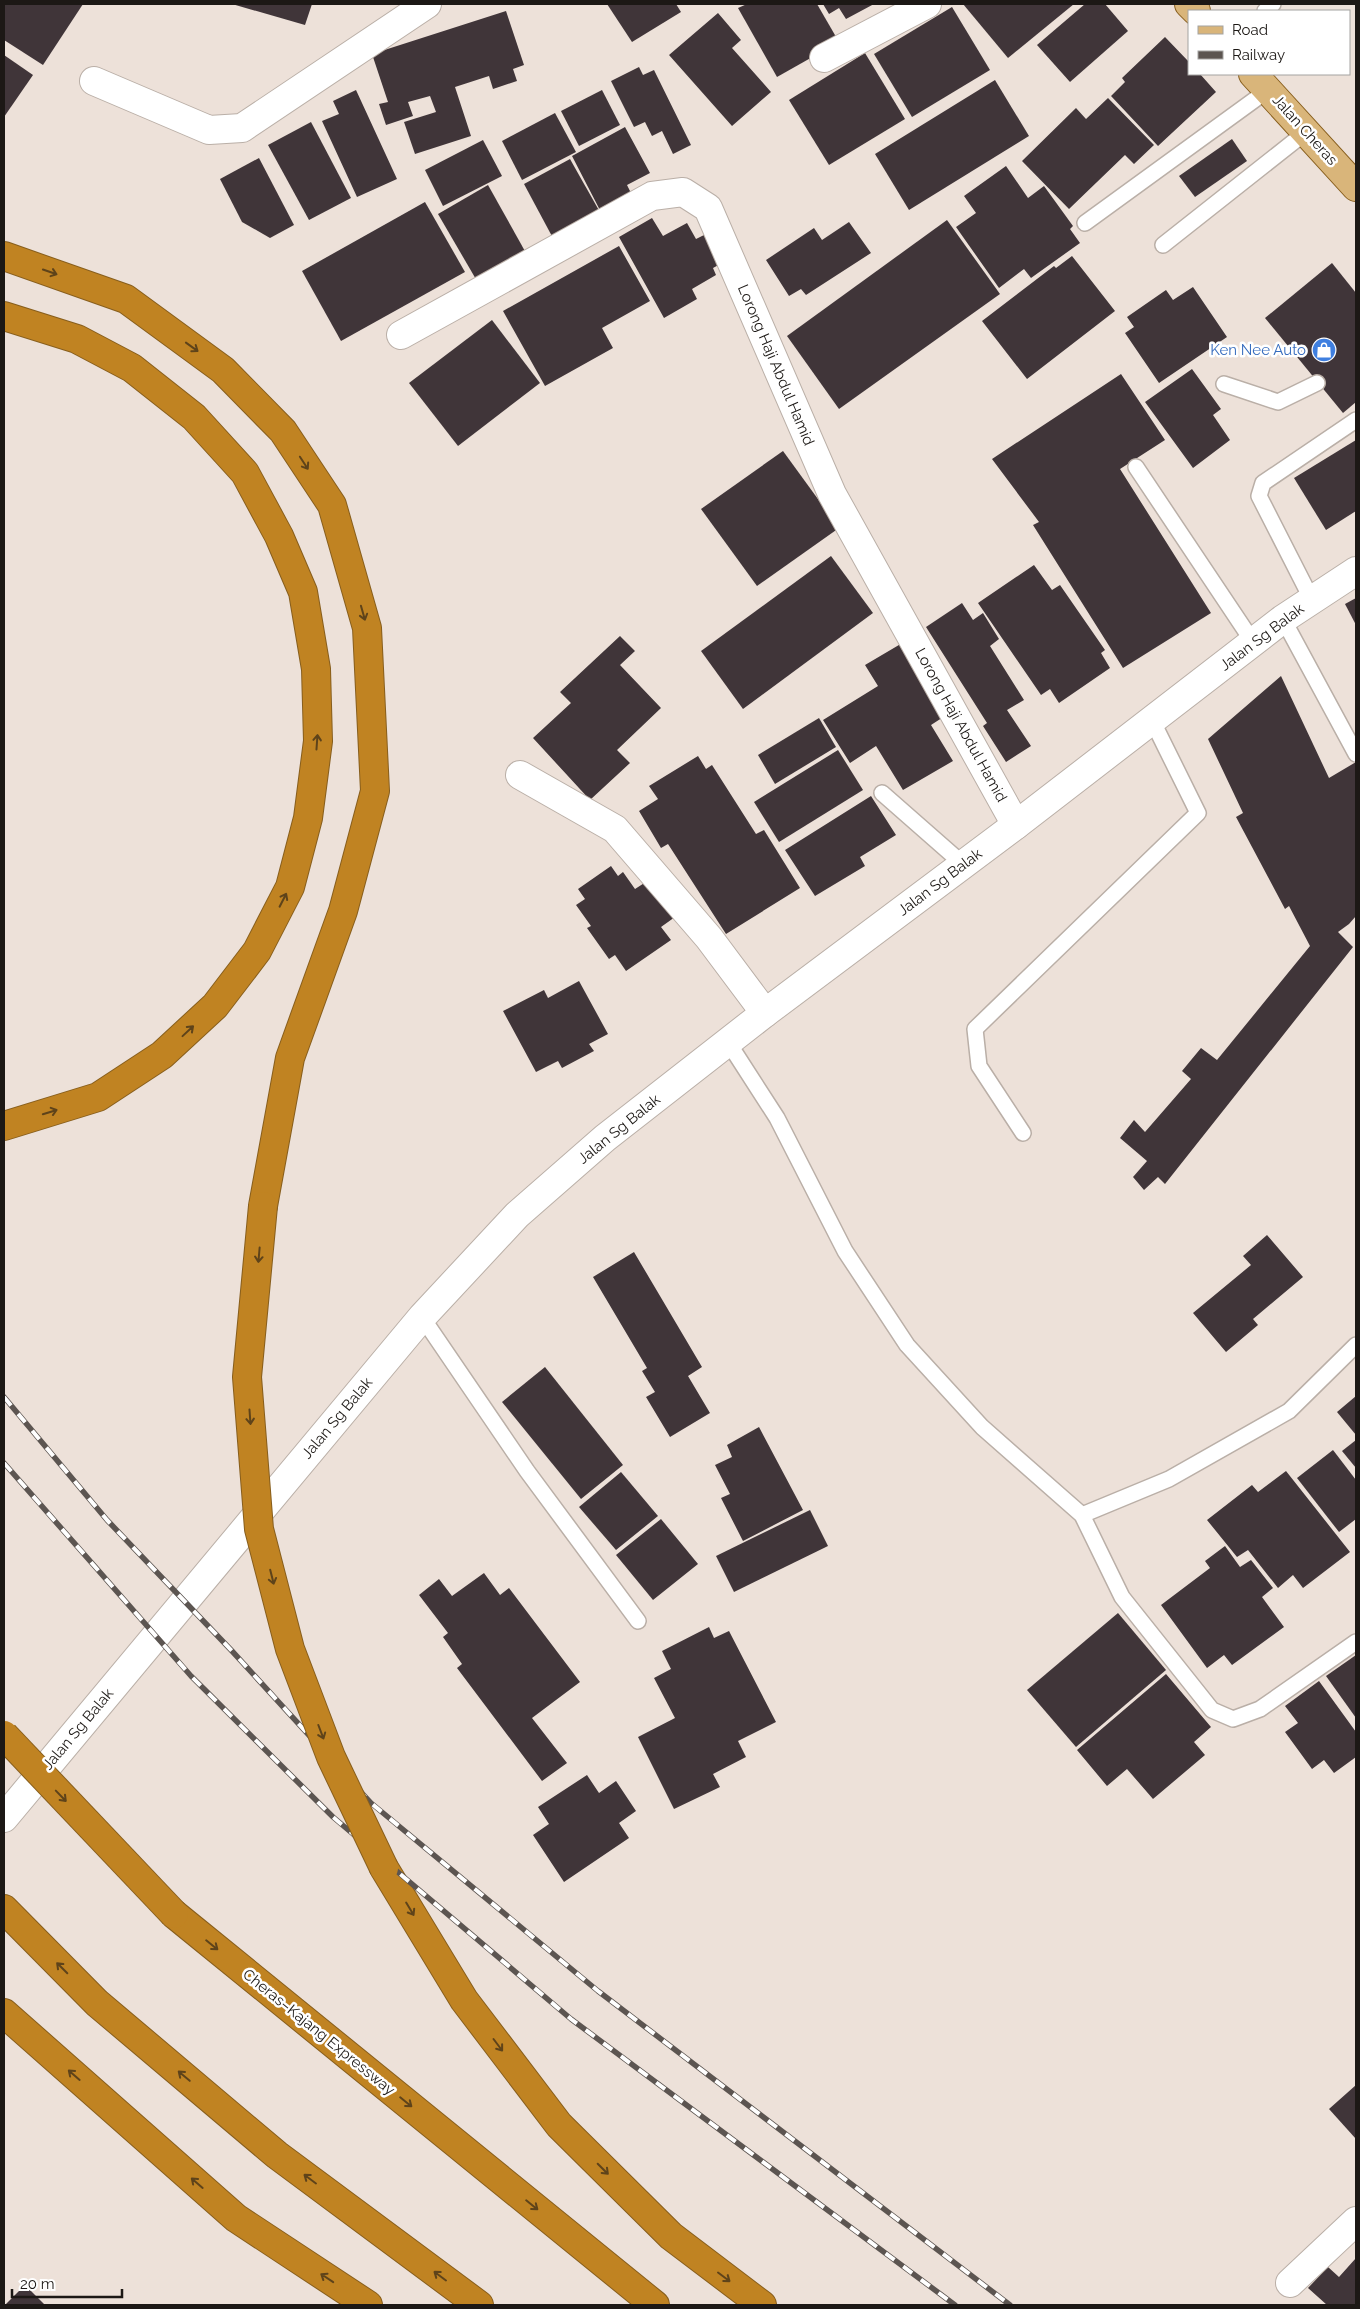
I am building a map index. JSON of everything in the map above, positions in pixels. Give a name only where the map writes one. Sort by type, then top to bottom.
[{"type":"highway","points":[[4,256],[126,299],[223,370],[284,431],[332,505],[367,628],[375,791],[343,912],[290,1058],[263,1206],[247,1377],[259,1529],[290,1649],[331,1757],[384,1868],[464,2000],[559,2125],[671,2236],[762,2305]]},
{"type":"highway","points":[[4,316],[77,339],[132,368],[194,417],[245,473],[279,536],[303,592],[316,669],[318,741],[308,818],[290,887],[256,952],[215,1006],[162,1055],[98,1097],[4,1126]]},
{"type":"highway","name":"Cheras–Kajang Expressway","points":[[4,1735],[174,1914],[655,2305]]},
{"type":"highway","points":[[4,1909],[97,2003],[277,2155],[479,2305]]},
{"type":"highway","points":[[4,2013],[236,2218],[368,2305]]},
{"type":"main road","name":"Jalan Cheras","points":[[1260,82],[1356,187]]},
{"type":"street","points":[[94,80],[209,130],[242,128],[427,4]]},
{"type":"street","points":[[824,58],[927,4]]},
{"type":"street","name":"Lorong Haji Abdul Hamid","points":[[400,335],[652,196],[683,192],[708,208],[832,494],[1016,826]]},
{"type":"street","name":"Jalan Sg Balak","points":[[4,1818],[422,1317],[517,1215],[605,1138],[765,1013],[1016,826],[1283,619],[1356,571]]},
{"type":"street","points":[[520,775],[615,829],[709,938],[765,1013]]},
{"type":"street","points":[[1290,2283],[1356,2221]]},
{"type":"lane","points":[[1085,223],[1260,82]]},
{"type":"lane","points":[[1163,245],[1306,132]]},
{"type":"lane","points":[[1224,384],[1278,402],[1317,383]]},
{"type":"lane","points":[[1312,600],[1259,496],[1264,483],[1356,420]]},
{"type":"lane","points":[[1136,467],[1253,642]]},
{"type":"lane","points":[[1283,619],[1356,754]]},
{"type":"lane","points":[[1023,1134],[979,1066],[975,1029],[1198,813],[1152,720]]},
{"type":"lane","points":[[882,793],[964,864]]},
{"type":"lane","points":[[728,1042],[777,1118],[845,1251],[907,1345],[982,1427],[1082,1515],[1122,1597],[1212,1710],[1232,1719],[1260,1709],[1356,1642]]},
{"type":"lane","points":[[422,1317],[527,1471],[638,1621]]},
{"type":"lane","points":[[1082,1515],[1169,1479],[1289,1411],[1356,1345]]},
{"type":"building","points":[[4,4],[83,4],[43,65],[4,40]]},
{"type":"building","points":[[232,4],[312,4],[305,25]]},
{"type":"building","points":[[607,4],[676,4],[681,12],[632,42]]},
{"type":"building","points":[[747,4],[817,4],[839,42],[777,77],[738,8]]},
{"type":"building","points":[[823,4],[874,4],[846,19],[839,8],[829,14]]},
{"type":"building","points":[[963,4],[1074,4],[1008,58]]},
{"type":"building","points":[[1085,4],[1105,4],[1128,31],[1070,82],[1037,45]]},
{"type":"building","points":[[952,7],[990,70],[912,117],[874,54]]},
{"type":"building","points":[[506,11],[524,65],[513,69],[517,81],[493,89],[489,76],[455,87],[471,136],[415,154],[404,122],[436,112],[430,96],[408,102],[413,116],[386,125],[379,104],[388,102],[372,54]]},
{"type":"building","points":[[718,13],[741,40],[732,48],[771,92],[732,126],[669,55]]},
{"type":"building","points":[[1165,37],[1188,61],[1188,75],[1201,75],[1216,92],[1158,146],[1111,96],[1125,82],[1122,78]]},
{"type":"building","points":[[865,53],[905,119],[829,165],[789,100]]},
{"type":"building","points":[[4,55],[33,75],[4,117]]},
{"type":"building","points":[[639,67],[643,75],[654,70],[691,145],[673,154],[662,131],[652,136],[645,122],[634,127],[611,81]]},
{"type":"building","points":[[995,80],[1029,136],[909,210],[875,154]]},
{"type":"building","points":[[356,90],[397,179],[357,197],[322,121],[339,114],[333,101]]},
{"type":"building","points":[[602,90],[620,125],[579,146],[561,111]]},
{"type":"building","points":[[1108,98],[1154,145],[1134,164],[1125,155],[1069,209],[1022,161],[1076,108],[1086,119]]},
{"type":"building","points":[[555,113],[576,152],[522,180],[502,141]]},
{"type":"building","points":[[311,122],[351,198],[309,220],[268,145]]},
{"type":"building","points":[[625,127],[650,173],[627,185],[634,199],[603,216],[572,156]]},
{"type":"building","points":[[1232,139],[1247,161],[1195,197],[1179,176]]},
{"type":"building","points":[[483,140],[502,176],[443,206],[425,170]]},
{"type":"building","points":[[259,158],[294,225],[270,238],[242,222],[220,179]]},
{"type":"building","points":[[570,159],[601,214],[554,240],[524,184]]},
{"type":"building","points":[[1006,166],[1028,198],[1044,186],[1073,226],[1070,229],[1080,243],[1031,278],[1024,269],[999,288],[956,227],[976,213],[964,196]]},
{"type":"building","points":[[488,185],[526,253],[477,281],[438,214]]},
{"type":"building","points":[[425,202],[465,272],[341,341],[302,271]]},
{"type":"building","points":[[652,218],[663,236],[687,223],[696,239],[708,233],[724,262],[713,268],[716,275],[692,289],[697,299],[664,318],[619,237]]},
{"type":"building","points":[[947,220],[1000,294],[839,409],[787,336]]},
{"type":"building","points":[[849,222],[871,253],[806,295],[801,289],[789,296],[766,260],[814,228],[822,240]]},
{"type":"building","points":[[619,246],[650,301],[602,328],[613,348],[545,386],[503,311]]},
{"type":"building","points":[[1072,256],[1115,311],[1027,379],[982,321],[1054,266],[1056,268]]},
{"type":"building","name":"Ken Nee Auto","points":[[1332,263],[1356,293],[1356,402],[1343,413],[1265,318]]},
{"type":"building","points":[[1193,287],[1227,337],[1159,383],[1125,333],[1134,327],[1127,317],[1166,290],[1173,300]]},
{"type":"building","points":[[492,320],[540,383],[458,446],[409,383]]},
{"type":"building","points":[[1192,369],[1221,409],[1213,415],[1230,440],[1193,468],[1145,402]]},
{"type":"building","points":[[1121,374],[1165,440],[1120,469],[1211,613],[1123,668],[1033,525],[1039,522],[992,459]]},
{"type":"building","points":[[1356,440],[1356,511],[1326,530],[1294,478]]},
{"type":"building","points":[[783,451],[839,528],[757,586],[701,509]]},
{"type":"building","points":[[831,556],[873,613],[743,709],[701,651]]},
{"type":"building","points":[[1034,565],[1052,590],[1060,585],[1105,650],[1101,653],[1110,668],[1059,703],[1050,689],[1041,695],[978,603]]},
{"type":"building","points":[[1356,598],[1356,625],[1345,604]]},
{"type":"building","points":[[962,603],[973,620],[983,613],[999,639],[990,646],[1024,700],[1007,710],[1031,746],[1006,762],[983,726],[987,723],[926,627]]},
{"type":"building","points":[[620,636],[635,651],[620,665],[661,708],[617,750],[630,763],[590,800],[533,738],[571,703],[560,692]]},
{"type":"building","points":[[904,642],[948,714],[931,725],[953,761],[903,790],[876,746],[850,763],[823,720],[878,686],[865,665]]},
{"type":"building","points":[[1281,676],[1329,778],[1356,762],[1356,916],[1338,932],[1353,947],[1165,1184],[1158,1177],[1144,1190],[1133,1177],[1147,1161],[1120,1138],[1134,1120],[1145,1132],[1191,1079],[1182,1071],[1201,1048],[1217,1060],[1310,946],[1289,906],[1285,909],[1236,817],[1243,813],[1208,739]]},
{"type":"building","points":[[819,718],[836,747],[775,784],[758,755]]},
{"type":"building","points":[[838,750],[863,790],[779,842],[754,802]]},
{"type":"building","points":[[698,756],[706,769],[712,765],[756,834],[764,830],[800,888],[726,934],[668,844],[661,848],[639,811],[658,799],[649,786]]},
{"type":"building","points":[[871,796],[896,835],[860,857],[865,866],[815,896],[785,850]]},
{"type":"building","points":[[611,866],[618,876],[623,872],[635,889],[649,880],[675,917],[661,927],[671,940],[626,971],[615,955],[609,959],[587,928],[591,926],[576,905],[585,899],[578,889]]},
{"type":"building","points":[[579,981],[608,1034],[589,1044],[594,1051],[562,1068],[558,1061],[536,1072],[503,1011],[544,990],[548,998]]},
{"type":"building","points":[[1267,1235],[1303,1277],[1253,1319],[1258,1325],[1226,1352],[1193,1313],[1251,1265],[1243,1256]]},
{"type":"building","points":[[634,1252],[702,1367],[688,1376],[710,1413],[670,1437],[646,1397],[655,1392],[642,1371],[647,1368],[593,1277]]},
{"type":"building","points":[[545,1367],[623,1465],[581,1499],[502,1402]]},
{"type":"building","points":[[1356,1396],[1356,1435],[1337,1412]]},
{"type":"building","points":[[759,1427],[803,1510],[743,1541],[721,1498],[730,1494],[715,1465],[732,1457],[727,1445]]},
{"type":"building","points":[[1356,1440],[1356,1468],[1342,1451]]},
{"type":"building","points":[[1333,1450],[1356,1480],[1356,1519],[1339,1532],[1297,1478]]},
{"type":"building","points":[[1286,1471],[1350,1552],[1303,1588],[1293,1575],[1278,1588],[1248,1550],[1237,1557],[1207,1520],[1252,1485],[1258,1492]]},
{"type":"building","points":[[621,1472],[658,1516],[616,1550],[579,1507]]},
{"type":"building","points":[[810,1510],[828,1546],[734,1592],[716,1556]]},
{"type":"building","points":[[661,1519],[698,1564],[653,1600],[616,1555]]},
{"type":"building","points":[[1225,1546],[1240,1567],[1251,1560],[1273,1588],[1262,1597],[1284,1627],[1232,1665],[1224,1655],[1207,1668],[1161,1605],[1210,1568],[1205,1561]]},
{"type":"building","points":[[484,1573],[500,1595],[509,1588],[580,1682],[532,1718],[567,1763],[542,1781],[457,1668],[462,1664],[443,1637],[448,1633],[419,1595],[439,1579],[452,1596]]},
{"type":"building","points":[[1118,1613],[1166,1670],[1076,1747],[1027,1690]]},
{"type":"building","points":[[709,1627],[714,1638],[729,1631],[776,1722],[738,1741],[746,1757],[713,1774],[720,1787],[674,1809],[638,1737],[675,1718],[654,1678],[671,1669],[662,1651]]},
{"type":"building","points":[[1356,1655],[1356,1718],[1326,1676]]},
{"type":"building","points":[[1166,1674],[1211,1727],[1194,1742],[1205,1755],[1153,1799],[1127,1769],[1107,1786],[1077,1750]]},
{"type":"building","points":[[1319,1681],[1356,1732],[1356,1757],[1334,1773],[1324,1760],[1312,1769],[1285,1732],[1298,1723],[1285,1706]]},
{"type":"building","points":[[587,1775],[599,1793],[616,1781],[636,1811],[619,1823],[629,1838],[564,1882],[533,1835],[549,1824],[538,1807]]},
{"type":"building","points":[[1356,2085],[1356,2139],[1329,2109]]},
{"type":"building","points":[[1356,2258],[1356,2305],[1327,2305],[1308,2288],[1328,2267],[1339,2277]]},
{"type":"building","points":[[25,2285],[45,2305],[5,2305]]},
{"type":"railway","points":[[4,1397],[107,1520],[232,1651],[371,1803],[598,1991],[1010,2305]]},
{"type":"railway","points":[[4,1463],[191,1676],[333,1817],[571,2019],[955,2305]]},
{"type":"place","name":"Ken Nee Auto","points":[[1324,350]]}]
